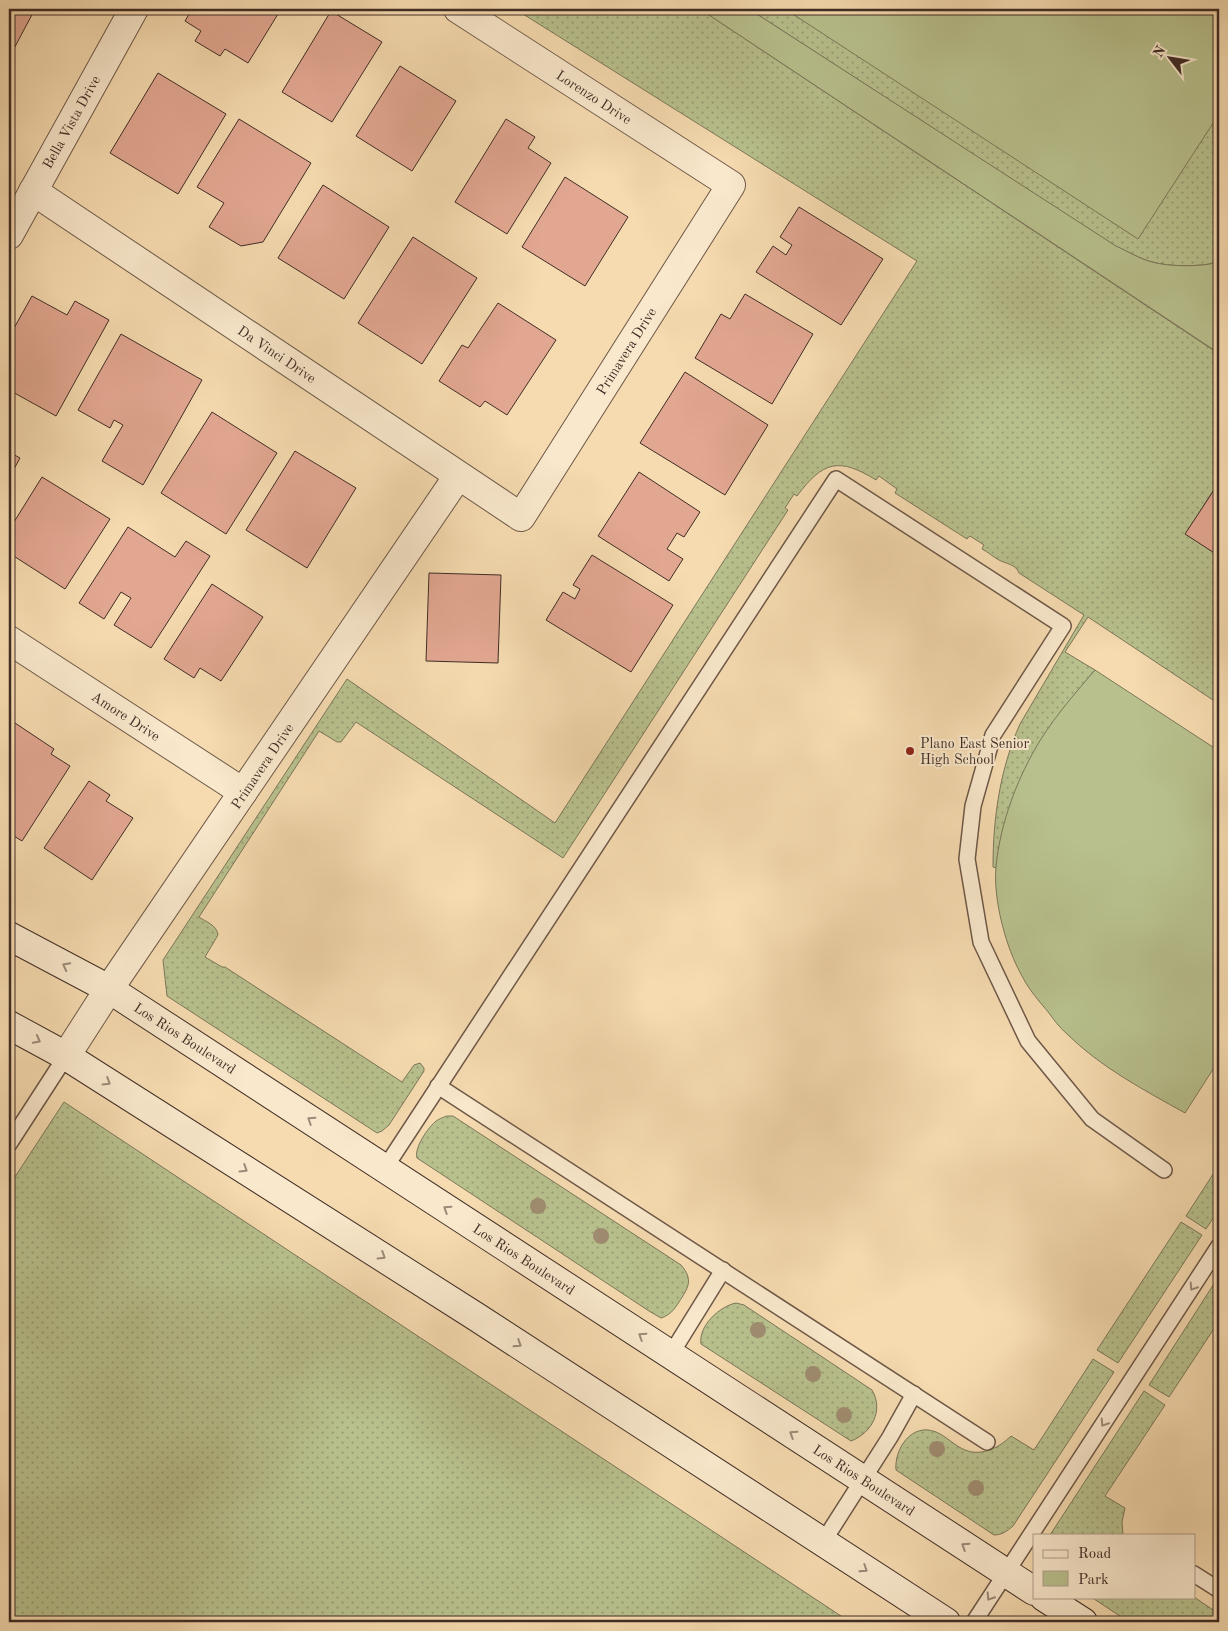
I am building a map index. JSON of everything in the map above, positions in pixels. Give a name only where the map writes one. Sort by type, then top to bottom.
[{"type":"street","name":"Bella Vista Drive","points":[[9,235],[134,9]]},
{"type":"street","name":"Lorenzo Drive","points":[[458,9],[732,186]]},
{"type":"street","name":"Primavera Drive","points":[[521,517],[732,186]]},
{"type":"street","name":"Da Vinci Drive","points":[[32,191],[521,517]]},
{"type":"street","name":"Primavera Drive","points":[[66,1056],[109,989],[458,476]]},
{"type":"street","name":"Amore Drive","points":[[9,640],[243,792]]},
{"type":"street","name":"Los Rios Boulevard","points":[[9,936],[109,989],[1033,1590]]},
{"type":"street","points":[[9,1025],[66,1056],[475,1316],[946,1622]]},
{"type":"street","points":[[1046,1598],[1083,1622]]},
{"type":"lane","points":[[385,1168],[836,479],[1062,626],[993,735],[973,806],[967,859],[981,942],[1028,1040],[1092,1119],[1164,1170]]},
{"type":"lane","points":[[9,1144],[66,1056]]},
{"type":"lane","points":[[438,1086],[987,1442]]},
{"type":"lane","points":[[974,1622],[1219,1246]]},
{"type":"lane","points":[[670,1354],[723,1270]]},
{"type":"lane","points":[[823,1542],[890,1437],[914,1394]]},
{"type":"lane","points":[[1196,1575],[1219,1590]]},
{"type":"green space","points":[[515,9],[700,9],[1216,352],[1219,348],[1219,481],[1186,534],[1219,556],[1219,704],[1088,617],[1065,652],[1095,670],[1052,724],[1030,762],[1011,803],[1001,836],[996,868],[993,867],[996,812],[1007,758],[1013,741],[1020,724],[1084,615],[1019,573],[1013,566],[982,549],[984,545],[970,536],[967,539],[895,493],[897,489],[879,476],[876,480],[852,468],[842,466],[832,466],[824,469],[806,484],[797,496],[794,494],[785,508],[788,510],[563,858],[356,722],[341,742],[337,742],[319,731],[199,917],[213,926],[218,935],[205,957],[225,967],[402,1082],[414,1065],[420,1063],[424,1071],[389,1125],[377,1133],[167,996],[163,960],[347,679],[555,823],[917,261]]},
{"type":"green space","points":[[700,9],[749,9],[1116,246],[1134,255],[1152,262],[1177,266],[1195,266],[1219,262],[1219,348],[1217,352]]},
{"type":"green space","points":[[749,9],[1219,9],[1219,262],[1195,266],[1159,264],[1115,246]]},
{"type":"green space","points":[[785,9],[1213,9],[1219,13],[1219,114],[1138,239]]},
{"type":"green space","points":[[1095,670],[1219,751],[1219,1060],[1185,1113],[1138,1087],[1093,1057],[1061,1028],[1034,995],[1016,965],[1006,938],[999,909],[996,867],[1001,834],[1011,800],[1025,768],[1041,739],[1067,703]]},
{"type":"green space","points":[[64,1102],[850,1622],[9,1622],[9,1186]]},
{"type":"green space","points":[[447,1116],[453,1116],[681,1265],[687,1275],[688,1284],[673,1310],[661,1318],[649,1311],[417,1158],[417,1150],[427,1131],[435,1122]]},
{"type":"green space","points":[[1219,1165],[1219,1209],[1206,1229],[1186,1216]]},
{"type":"green space","points":[[1181,1222],[1202,1235],[1118,1363],[1097,1350]]},
{"type":"green space","points":[[1219,1276],[1219,1321],[1169,1397],[1149,1385]]},
{"type":"green space","points":[[736,1303],[744,1305],[872,1390],[877,1405],[874,1420],[870,1427],[851,1441],[701,1344],[703,1330],[711,1318],[723,1308]]},
{"type":"green space","points":[[1093,1359],[1114,1372],[1013,1526],[1004,1532],[994,1535],[896,1470],[896,1462],[901,1446],[912,1434],[919,1431],[936,1432],[971,1452],[990,1450],[1002,1444],[1011,1436],[1034,1450]]},
{"type":"green space","points":[[1144,1391],[1165,1405],[1105,1496],[1125,1508],[1122,1522],[1123,1534],[1051,1534]]},
{"type":"green space","points":[[1093,1598],[1195,1598],[1219,1614],[1219,1622],[1129,1622]]},
{"type":"building","points":[[9,9],[35,9],[9,58]]},
{"type":"building","points":[[192,9],[281,9],[248,63],[225,49],[220,56],[195,41],[201,31],[185,21]]},
{"type":"building","points":[[331,11],[382,42],[332,122],[282,92]]},
{"type":"building","points":[[400,66],[456,101],[412,171],[356,136]]},
{"type":"building","points":[[158,73],[226,114],[178,194],[110,153]]},
{"type":"building","points":[[239,119],[311,163],[263,242],[241,246],[209,227],[224,203],[197,187]]},
{"type":"building","points":[[506,119],[535,137],[528,148],[551,163],[507,234],[455,202]]},
{"type":"building","points":[[565,177],[628,217],[585,286],[522,247]]},
{"type":"building","points":[[323,185],[389,227],[344,299],[278,258]]},
{"type":"building","points":[[799,207],[883,259],[841,325],[756,272],[773,246],[786,255],[792,245],[780,237]]},
{"type":"building","points":[[413,237],[477,278],[422,364],[358,323]]},
{"type":"building","points":[[745,294],[813,334],[772,404],[695,358],[721,314],[730,319]]},
{"type":"building","points":[[32,296],[67,315],[75,301],[109,320],[56,416],[9,390],[9,337]]},
{"type":"building","points":[[498,303],[556,340],[507,415],[485,401],[480,407],[439,381],[462,345],[468,348]]},
{"type":"building","points":[[121,334],[202,380],[143,485],[102,461],[123,425],[114,420],[110,428],[78,410]]},
{"type":"building","points":[[685,372],[768,425],[725,495],[640,443]]},
{"type":"building","points":[[212,412],[277,453],[226,534],[161,493]]},
{"type":"building","points":[[295,451],[356,488],[307,568],[246,530]]},
{"type":"building","points":[[9,452],[20,458],[9,478]]},
{"type":"building","points":[[639,472],[700,512],[684,537],[677,533],[667,549],[683,559],[669,581],[598,536]]},
{"type":"building","points":[[42,477],[110,519],[65,589],[9,553],[9,530]]},
{"type":"building","points":[[1216,487],[1219,490],[1219,556],[1185,534]]},
{"type":"building","points":[[128,527],[175,557],[186,541],[210,556],[151,648],[114,625],[131,598],[121,592],[104,619],[79,603]]},
{"type":"building","points":[[592,555],[673,605],[631,672],[546,620],[563,592],[575,599],[580,589],[573,585]]},
{"type":"building","points":[[429,573],[501,575],[498,663],[426,661]]},
{"type":"building","points":[[212,584],[263,617],[221,681],[200,668],[194,678],[164,659]]},
{"type":"building","points":[[12,721],[54,749],[51,754],[70,766],[22,841],[9,833],[9,727]]},
{"type":"building","points":[[89,781],[110,795],[106,801],[133,818],[92,880],[44,848]]},
{"type":"place","name":"Plano East Senior High School","points":[[910,751]]}]
